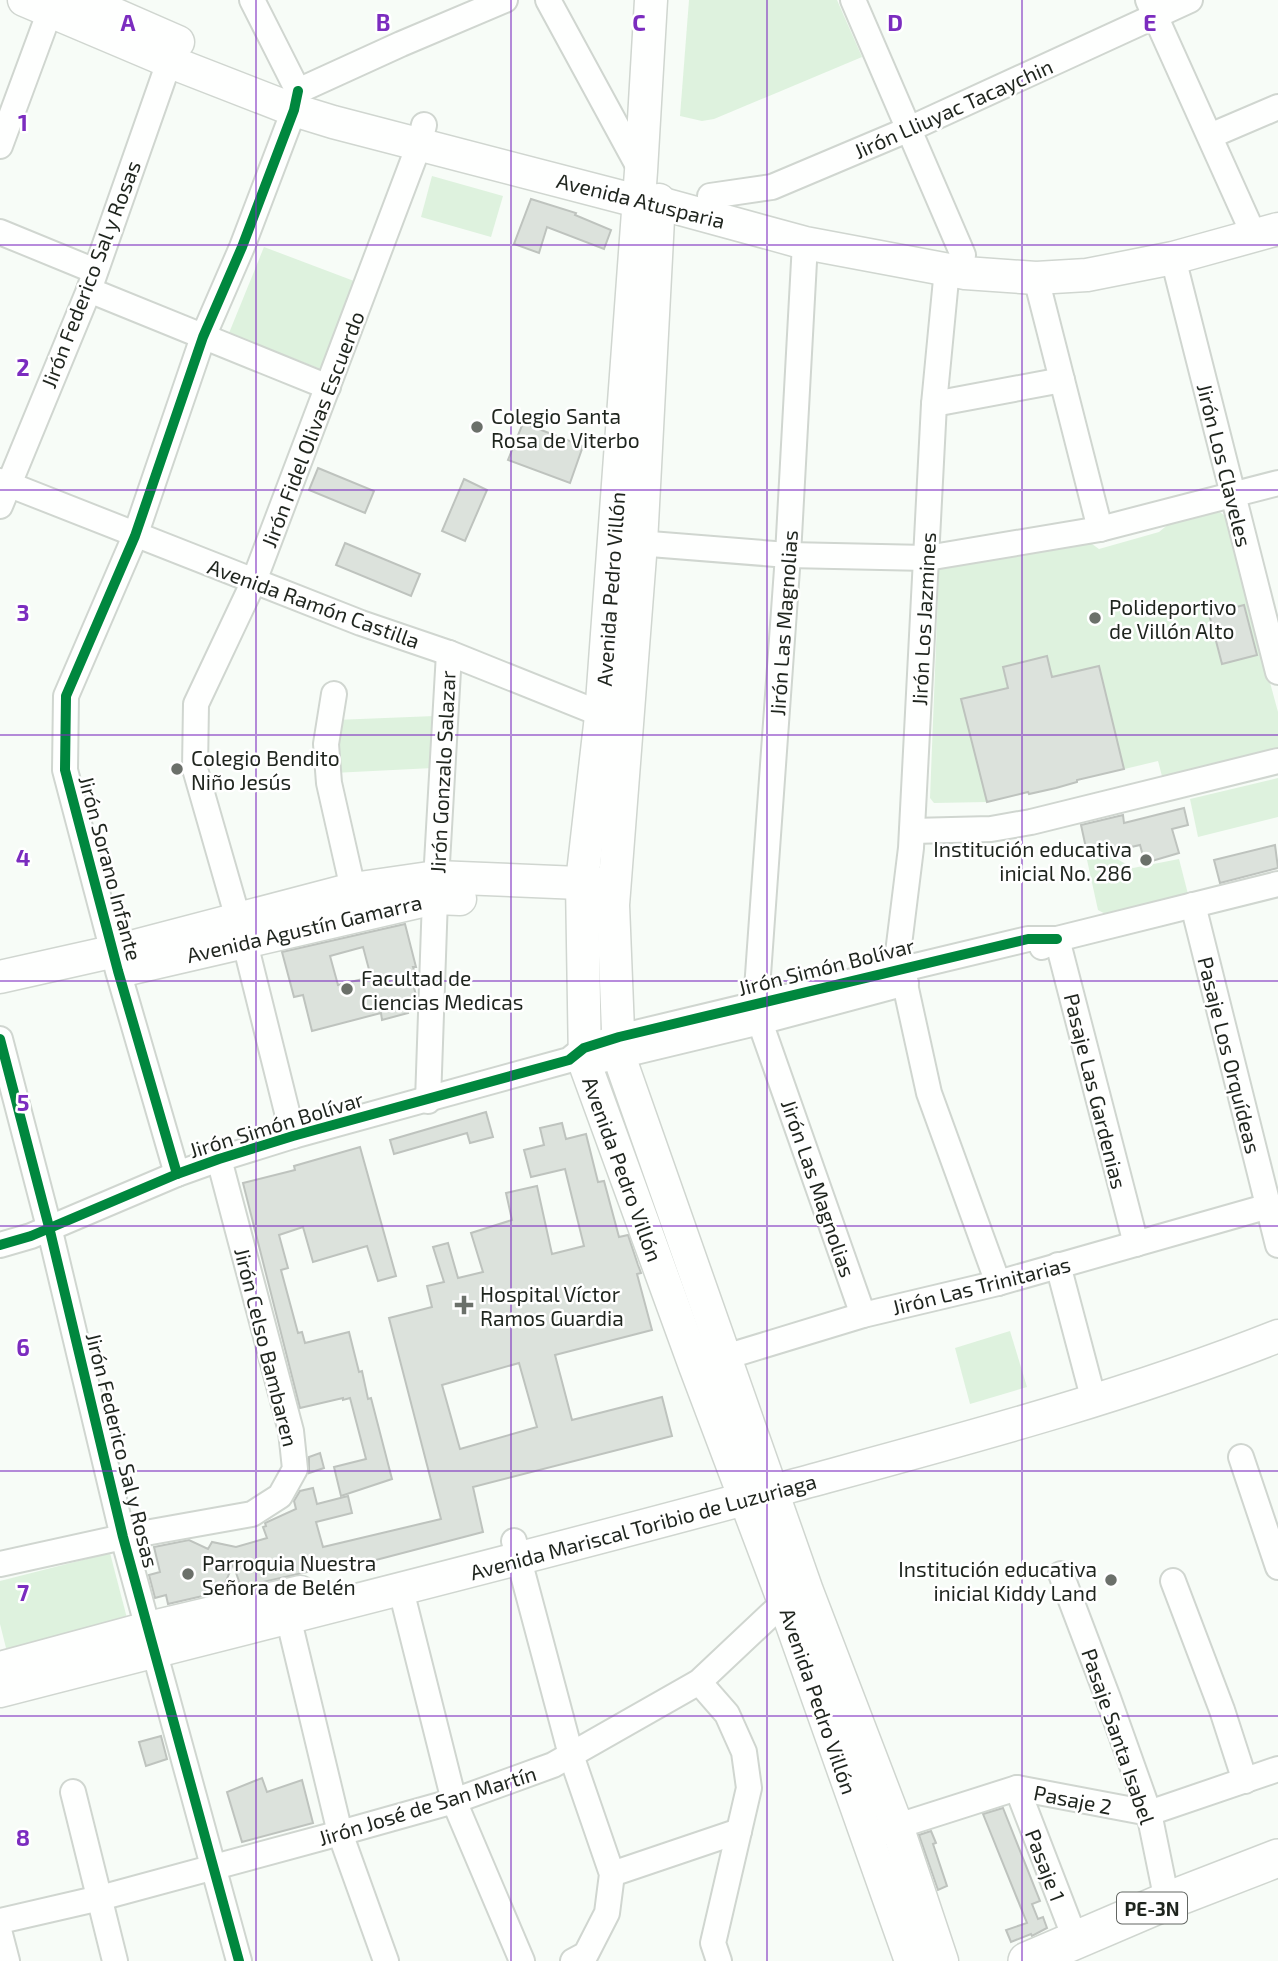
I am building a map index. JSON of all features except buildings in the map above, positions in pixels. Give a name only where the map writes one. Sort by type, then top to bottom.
[{"type":"highway","name":"PE-3N","points":[[1027,1961],[1167,1901],[1278,1858]]},
{"type":"main road","name":"Avenida Atusparia","points":[[82,0],[173,51]]},
{"type":"main road","name":"Avenida Pedro Villón","points":[[651,0],[647,189],[615,720],[614,895],[619,1046],[726,1356],[756,1486],[796,1597],[867,1836],[911,1961]]},
{"type":"main road","name":"Avenida Pedro Villón","points":[[647,189],[668,0]]},
{"type":"main road","name":"Avenida Atusparia","points":[[42,4],[173,51],[296,100],[421,135],[647,189],[805,243],[955,262],[1079,258],[1268,222]]},
{"type":"main road","name":"Avenida Atusparia","points":[[647,189],[710,196],[955,262],[965,273],[1036,278],[1087,275],[1173,258],[1268,222]]},
{"type":"main road","name":"Avenida Pedro Villón","points":[[615,720],[582,893],[580,1057],[695,1366],[756,1486]]},
{"type":"main road","name":"Avenida Agustín Gamarra","points":[[241,931],[353,890],[435,887],[614,895]]},
{"type":"main road","name":"Avenida Agustín Gamarra","points":[[0,998],[115,961],[435,887]]},
{"type":"main road","name":"Avenida Agustín Gamarra","points":[[0,977],[115,961]]},
{"type":"main road","points":[[620,1160],[652,1147]]},
{"type":"main road","points":[[656,1261],[688,1250]]},
{"type":"main road","name":"Avenida Mariscal Toribio de Luzuriaga","points":[[1091,1392],[1278,1318]]},
{"type":"main road","name":"Avenida Mariscal Toribio de Luzuriaga","points":[[0,1668],[150,1640],[516,1550],[972,1427],[1091,1392],[1205,1365],[1278,1336]]},
{"type":"main road","name":"Avenida Mariscal Toribio de Luzuriaga","points":[[285,1607],[401,1590],[516,1550]]},
{"type":"main road","name":"Avenida Pedro Villón","points":[[796,1597],[897,1826],[942,1961]]},
{"type":"main road","name":"Avenida Mariscal Toribio de Luzuriaga","points":[[0,1691],[150,1640]]},
{"type":"street","points":[[251,0],[296,100],[401,44],[505,0]]},
{"type":"street","points":[[548,0],[647,189]]},
{"type":"street","points":[[853,0],[907,130],[955,262]]},
{"type":"street","name":"Jirón Lliuyac Tacaychin","points":[[710,196],[772,187],[907,130],[1152,8],[1190,0]]},
{"type":"street","points":[[2,136],[42,4]]},
{"type":"street","points":[[1152,8],[1210,136],[1268,222]]},
{"type":"street","name":"Jirón Federico Sal y Rosas","points":[[3,490],[92,280],[173,51]]},
{"type":"street","name":"Jirón Sorano Infante","points":[[177,1174],[115,961],[65,769],[66,696],[135,536],[202,337],[242,247],[296,100]]},
{"type":"street","points":[[1210,136],[1278,107]]},
{"type":"street","name":"Jirón Fidel Olivas Escuerdo","points":[[293,1136],[241,931],[195,769],[196,704],[254,581],[421,135]]},
{"type":"street","points":[[0,232],[202,337],[328,387]]},
{"type":"street","name":"Jirón Las Magnolias","points":[[805,243],[758,1013],[863,1315]]},
{"type":"street","name":"Jirón Los Claveles","points":[[1173,258],[1278,672]]},
{"type":"street","name":"Jirón Los Jazmines","points":[[955,262],[934,404],[912,831],[900,976],[929,1093],[998,1283]]},
{"type":"street","points":[[1036,278],[1100,529]]},
{"type":"street","points":[[934,404],[1062,380]]},
{"type":"street","points":[[627,542],[788,555],[927,558],[1100,529],[1278,484]]},
{"type":"street","name":"Avenida Ramón Castilla","points":[[3,490],[135,536],[361,623],[449,653],[615,720]]},
{"type":"street","name":"Jirón Gonzalo Salazar","points":[[428,1101],[435,887],[449,653]]},
{"type":"street","points":[[334,694],[326,744],[329,783],[353,890]]},
{"type":"street","points":[[912,831],[991,829],[1031,822],[1278,761]]},
{"type":"street","name":"Jirón Simón Bolívar","points":[[0,1245],[31,1236],[177,1174],[293,1136],[428,1101],[619,1046],[900,976],[1033,952],[1057,939],[1278,884]]},
{"type":"street","name":"Pasaje Los Orquídeas","points":[[1193,905],[1278,1245]]},
{"type":"street","name":"Pasaje Las Gardenias","points":[[1057,939],[1136,1244]]},
{"type":"street","name":"Jirón Federico Sal y Rosas","points":[[0,1039],[49,1227],[123,1537],[239,1961]]},
{"type":"street","name":"Jirón Celso Bambaren","points":[[0,1564],[123,1537],[252,1514],[280,1496],[295,1469],[291,1431],[219,1159]]},
{"type":"street","name":"Jirón Las Trinitarias","points":[[695,1366],[863,1315],[998,1283],[1269,1206]]},
{"type":"street","points":[[1058,1265],[1091,1392]]},
{"type":"street","points":[[1241,1457],[1278,1567]]},
{"type":"street","points":[[516,1550],[571,1755],[612,1874],[607,1913],[586,1954],[573,1961]]},
{"type":"street","name":"Pasaje Santa Isabel","points":[[1061,1574],[1149,1813],[1167,1901]]},
{"type":"street","points":[[1173,1581],[1222,1710],[1245,1781]]},
{"type":"street","points":[[401,1590],[454,1801],[522,1961]]},
{"type":"street","name":"Jirón José de San Martín","points":[[0,1921],[100,1898],[454,1801],[553,1765],[699,1682],[796,1597]]},
{"type":"street","points":[[285,1607],[340,1833],[386,1961]]},
{"type":"street","points":[[699,1682],[727,1714],[744,1752],[749,1788],[713,1943],[719,1961]]},
{"type":"street","name":"Pasaje 2","points":[[867,1836],[1017,1788],[1149,1813],[1278,1769]]},
{"type":"street","name":"Pasaje 1","points":[[1017,1788],[1076,1941]]},
{"type":"street","points":[[73,1792],[115,1961]]},
{"type":"street","points":[[612,1874],[739,1831]]},
{"type":"street","points":[[0,1934],[7,1961]]},
{"type":"green space","points":[[689,0],[837,0],[862,57],[714,119],[702,121],[680,116]]},
{"type":"green space","points":[[432,176],[503,196],[491,237],[421,217]]},
{"type":"green space","points":[[264,247],[354,281],[323,370],[229,333]]},
{"type":"green space","name":"Polideportivo de Villón Alto","points":[[1216,509],[1225,516],[1278,712],[1278,751],[1163,780],[1158,761],[987,802],[934,803],[930,798],[939,570],[946,564],[1085,539],[1099,549],[1159,532],[1171,522]]},
{"type":"green space","points":[[435,716],[433,768],[333,773],[335,720]]},
{"type":"green space","points":[[1278,778],[1278,817],[1198,837],[1190,799]]},
{"type":"green space","points":[[1110,855],[1133,868],[1179,859],[1188,894],[1109,916],[1098,910],[1087,860]]},
{"type":"green space","points":[[1010,1331],[1027,1387],[970,1404],[955,1348]]},
{"type":"green space","points":[[110,1553],[128,1622],[7,1652],[0,1624],[0,1581]]},
{"type":"cycle path","points":[[177,1174],[118,971],[65,770],[66,696],[135,536],[203,337],[242,247],[294,110],[298,91]]},
{"type":"cycle path","points":[[0,1245],[31,1236],[219,1159],[569,1060],[584,1048],[619,1037],[1028,939],[1057,939]]},
{"type":"cycle path","points":[[0,1039],[49,1227],[123,1537],[239,1961]]},
{"type":"place","name":"Colegio Santa Rosa de Viterbo","points":[[477,427]]},
{"type":"place","name":"Polideportivo de Villón Alto","points":[[1095,618]]},
{"type":"place","name":"Colegio Bendito Niño Jesús","points":[[177,769]]},
{"type":"place","name":"Institución educativa inicial No. 286","points":[[1146,860]]},
{"type":"place","name":"Facultad de Ciencias Medicas","points":[[347,989]]},
{"type":"place","name":"Hospital Víctor Ramos Guardia","points":[[464,1305]]},
{"type":"place","name":"Parroquia Nuestra Señora de Belén","points":[[188,1574]]},
{"type":"place","name":"Institución educativa inicial Kiddy Land","points":[[1111,1580]]}]
